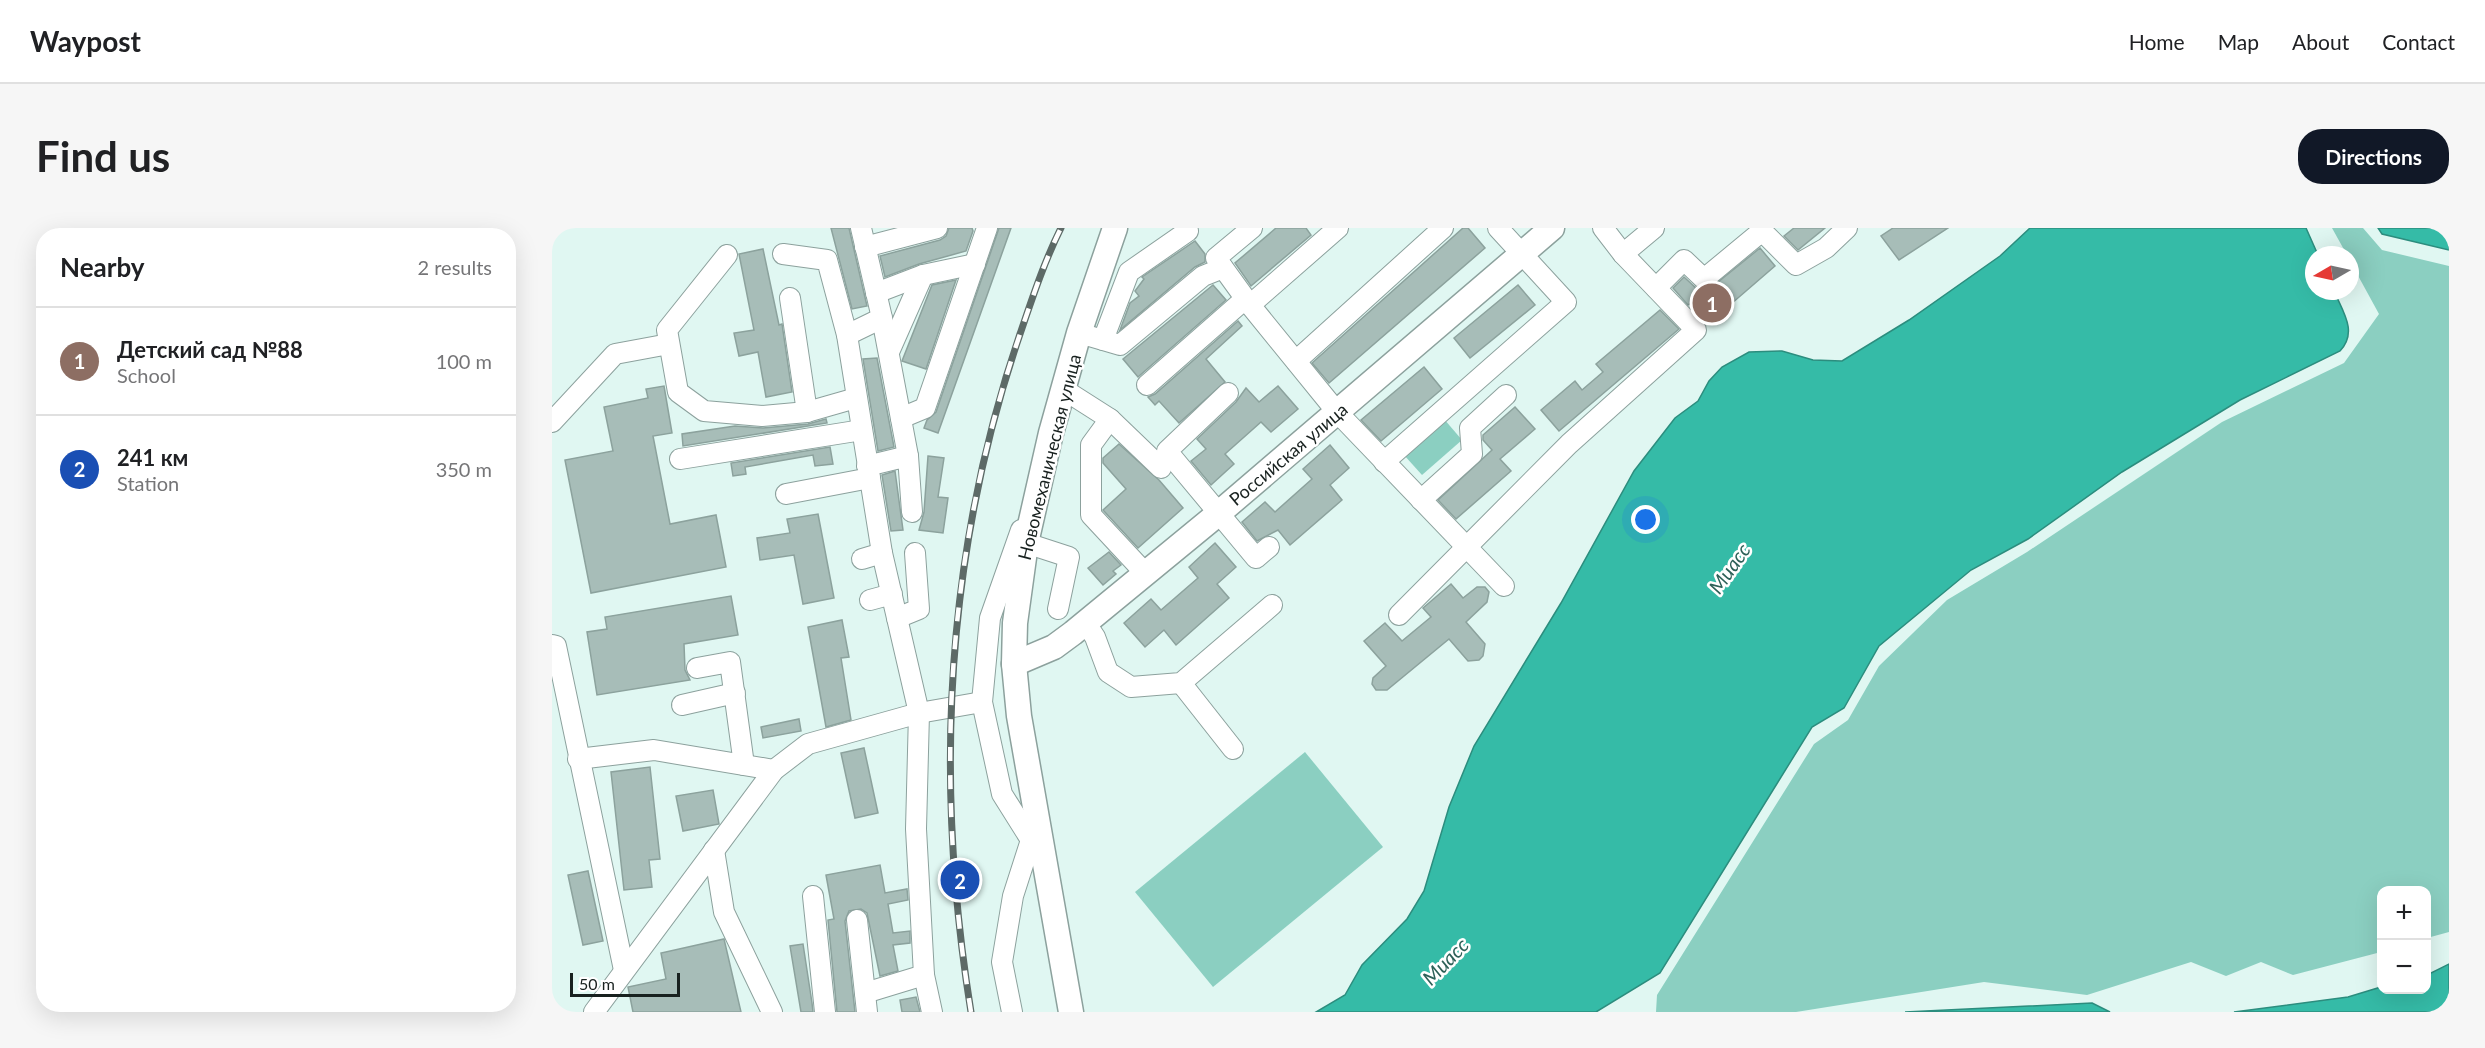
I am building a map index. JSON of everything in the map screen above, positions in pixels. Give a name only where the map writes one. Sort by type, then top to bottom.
[{"type":"main road","name":"Новомеханическая улица","points":[[1071,1012],[1037,850],[1019,716],[1014,664],[1015,623],[1026,543],[1041,474],[1079,333],[1115,228]]},
{"type":"main road","name":"Российская улица","points":[[1014,664],[1054,647],[1085,622],[1219,513],[1552,228]]},
{"type":"lane","points":[[912,512],[908,456],[889,352],[863,237],[937,228]]},
{"type":"lane","points":[[901,418],[925,408],[987,228]]},
{"type":"lane","points":[[1252,228],[1216,258],[1223,268],[1247,302],[1337,412],[1504,586]]},
{"type":"lane","points":[[1147,385],[1338,228]]},
{"type":"lane","points":[[1296,361],[1443,228]]},
{"type":"lane","points":[[1384,462],[1566,302],[1498,228]]},
{"type":"lane","points":[[1400,615],[1569,444],[1696,330],[1623,254],[1603,228]]},
{"type":"lane","points":[[1623,254],[1653,228]]},
{"type":"lane","points":[[1656,288],[1684,260],[1704,279],[1762,231],[1796,265],[1826,248],[1847,228]]},
{"type":"lane","points":[[1103,340],[1130,272],[1188,231]]},
{"type":"lane","points":[[783,254],[827,260],[847,335],[882,553],[919,713],[916,830],[924,975],[932,1012]]},
{"type":"lane","points":[[727,255],[667,330],[678,392],[704,411],[762,416],[807,412],[856,398]]},
{"type":"lane","points":[[876,293],[923,275],[975,264]]},
{"type":"lane","points":[[1079,333],[1120,345],[1203,276],[1223,268]]},
{"type":"lane","points":[[889,352],[923,275]]},
{"type":"lane","points":[[790,298],[807,412]]},
{"type":"lane","points":[[847,335],[882,318]]},
{"type":"lane","points":[[552,422],[615,354],[669,344]]},
{"type":"lane","points":[[1063,389],[1110,419],[1161,468]]},
{"type":"lane","points":[[1228,393],[1167,451],[1256,558],[1269,547]]},
{"type":"lane","points":[[1421,500],[1472,454],[1470,429],[1506,395]]},
{"type":"lane","points":[[1110,419],[1091,444],[1091,515],[1145,573]]},
{"type":"lane","points":[[680,459],[862,430]]},
{"type":"lane","points":[[786,494],[868,472],[908,456]]},
{"type":"lane","points":[[1012,1012],[1002,962],[1013,897],[1037,850],[1002,794],[982,702],[990,618],[1041,474]]},
{"type":"lane","points":[[1026,543],[1069,557],[1058,609]]},
{"type":"lane","points":[[862,559],[882,553]]},
{"type":"lane","points":[[897,618],[919,609],[915,553]]},
{"type":"lane","points":[[870,600],[892,594]]},
{"type":"lane","points":[[1085,622],[1095,637],[1108,672],[1131,687],[1181,683],[1272,605]]},
{"type":"lane","points":[[552,645],[556,646],[624,970]]},
{"type":"lane","points":[[697,668],[730,663],[744,765]]},
{"type":"lane","points":[[1181,683],[1233,749]]},
{"type":"lane","points":[[682,705],[735,693]]},
{"type":"lane","points":[[594,1012],[774,770],[808,744],[919,713],[982,702]]},
{"type":"lane","points":[[578,759],[654,750],[774,770]]},
{"type":"lane","points":[[714,850],[724,912],[772,1012]]},
{"type":"lane","points":[[813,896],[825,1012]]},
{"type":"lane","points":[[857,920],[866,1003],[924,975]]},
{"type":"shaded area","points":[[2332,228],[2363,228],[2382,250],[2449,266],[2449,932],[2431,937],[2431,886],[2377,886],[2377,953],[2293,975],[2261,962],[2226,976],[2191,962],[2087,995],[1984,982],[1796,1012],[1656,1012],[1657,995],[1814,744],[1848,720],[1879,666],[1947,600],[2027,552],[2222,422],[2344,363],[2379,314],[2359,277],[2359,246],[2342,246]]},
{"type":"shaded area","points":[[1444,419],[1462,440],[1422,475],[1404,455]]},
{"type":"shaded area","points":[[1305,752],[1383,847],[1213,987],[1135,892]]},
{"type":"water","name":"Миасс","points":[[2030,228],[2306,228],[2314,246],[2305,246],[2305,300],[2338,300],[2345,314],[2348,337],[2340,351],[2240,400],[2122,472],[2028,539],[1971,570],[1879,646],[1844,708],[1812,727],[1660,973],[1596,1012],[1316,1012],[1345,995],[1362,965],[1407,919],[1424,891],[1449,807],[1474,746],[1561,603],[1634,471],[1675,418],[1698,401],[1709,381],[1722,367],[1749,352],[1782,351],[1813,360],[1842,361],[1909,320],[2000,256]]},
{"type":"water","points":[[2378,228],[2449,228],[2449,250],[2382,234]]},
{"type":"water","points":[[2449,964],[2449,1012],[2234,1012],[2348,997],[2377,988],[2377,994],[2431,994],[2431,973]]},
{"type":"water","points":[[2092,1003],[2110,1012],[1905,1012]]},
{"type":"building","points":[[831,228],[849,228],[867,306],[852,309]]},
{"type":"building","points":[[949,228],[972,228],[966,251],[919,264],[885,277],[880,256],[940,240],[946,236]]},
{"type":"building","points":[[999,228],[1011,228],[938,433],[924,428],[927,420],[936,412]]},
{"type":"building","points":[[1276,228],[1306,228],[1311,235],[1251,286],[1235,263]]},
{"type":"building","points":[[1463,228],[1468,228],[1485,248],[1329,383],[1312,363]]},
{"type":"building","points":[[1794,228],[1825,228],[1798,250],[1784,236]]},
{"type":"building","points":[[1893,228],[1948,228],[1899,260],[1881,236]]},
{"type":"building","points":[[1195,241],[1205,254],[1205,262],[1195,267],[1120,330],[1130,303],[1139,296],[1135,291],[1144,279],[1142,277]]},
{"type":"building","points":[[1760,248],[1775,266],[1709,323],[1692,302],[1688,305],[1673,288],[1684,277],[1696,288],[1707,291]]},
{"type":"building","points":[[763,249],[779,325],[782,324],[792,392],[766,397],[758,352],[739,356],[734,333],[754,330],[739,254]]},
{"type":"building","points":[[956,280],[926,369],[902,361],[932,285]]},
{"type":"building","points":[[1213,285],[1226,300],[1138,377],[1123,359]]},
{"type":"building","points":[[1518,285],[1535,305],[1470,358],[1454,338]]},
{"type":"building","points":[[1660,310],[1679,329],[1559,431],[1541,410],[1575,381],[1582,390],[1603,372],[1596,364]]},
{"type":"building","points":[[1238,321],[1242,326],[1206,359],[1225,382],[1179,423],[1159,401],[1155,405],[1148,397],[1155,394]]},
{"type":"building","points":[[877,358],[894,447],[878,451],[863,359]]},
{"type":"building","points":[[1424,367],[1442,389],[1381,441],[1361,420]]},
{"type":"building","points":[[664,386],[672,433],[653,436],[670,524],[716,515],[726,567],[591,593],[565,460],[613,451],[604,407],[648,398],[646,389]]},
{"type":"building","points":[[1278,386],[1298,409],[1271,432],[1261,422],[1225,454],[1234,464],[1211,485],[1191,461],[1206,449],[1197,439],[1236,402],[1246,388],[1259,402]]},
{"type":"building","points":[[1515,407],[1535,429],[1500,459],[1511,471],[1456,519],[1438,500],[1492,450],[1483,440],[1483,435]]},
{"type":"building","points":[[826,419],[827,423],[683,446],[682,434],[735,426],[763,428],[808,424]]},
{"type":"building","points":[[1119,444],[1159,480],[1183,508],[1138,548],[1103,510],[1126,489],[1103,463],[1103,458]]},
{"type":"building","points":[[1330,445],[1349,468],[1330,485],[1342,500],[1290,545],[1278,530],[1257,541],[1242,522],[1265,502],[1275,512],[1312,479],[1303,469]]},
{"type":"building","points":[[830,447],[833,464],[815,466],[813,455],[745,467],[746,474],[733,476],[731,463]]},
{"type":"building","points":[[928,456],[944,458],[938,497],[948,498],[943,533],[919,530],[924,512]]},
{"type":"building","points":[[895,471],[903,530],[891,531],[882,475]]},
{"type":"building","points":[[818,514],[834,598],[803,604],[794,555],[760,560],[757,538],[790,533],[787,519]]},
{"type":"building","points":[[1215,543],[1236,567],[1217,584],[1229,598],[1176,645],[1164,630],[1145,647],[1124,623],[1151,599],[1161,610],[1198,578],[1189,567]]},
{"type":"building","points":[[1109,552],[1121,565],[1113,571],[1116,574],[1103,585],[1088,568]]},
{"type":"building","points":[[1451,584],[1463,598],[1477,587],[1485,587],[1489,592],[1487,602],[1466,622],[1485,644],[1483,656],[1479,660],[1468,661],[1449,639],[1387,690],[1376,690],[1372,684],[1373,678],[1386,666],[1364,641],[1385,623],[1402,641],[1431,617],[1423,608]]},
{"type":"building","points":[[731,596],[738,635],[684,644],[685,670],[690,680],[597,695],[587,632],[607,629],[605,617]]},
{"type":"building","points":[[842,620],[849,657],[841,658],[851,720],[826,727],[808,627]]},
{"type":"building","points":[[799,719],[801,731],[763,738],[761,727]]},
{"type":"building","points":[[864,748],[878,813],[855,818],[841,753]]},
{"type":"building","points":[[650,767],[660,859],[649,860],[652,887],[624,890],[611,772]]},
{"type":"building","points":[[713,790],[719,824],[683,831],[676,796]]},
{"type":"building","points":[[880,865],[885,893],[907,889],[908,900],[888,904],[893,933],[910,931],[910,943],[893,945],[898,971],[880,976],[867,913],[861,909],[849,911],[845,921],[855,1012],[837,1012],[828,920],[834,919],[826,875]]},
{"type":"building","points":[[588,871],[603,941],[583,945],[568,875]]},
{"type":"building","points":[[724,939],[741,1012],[633,1012],[628,987],[666,979],[661,953]]},
{"type":"building","points":[[803,944],[813,1012],[801,1012],[790,946]]},
{"type":"building","points":[[916,997],[920,1012],[902,1012],[900,1000]]},
{"type":"railway","points":[[971,1012],[959,926],[952,840],[950,755],[953,670],[961,585],[975,501],[995,417],[1020,334],[1049,254],[1061,228]]},
{"type":"place","name":"Детский сад №88","points":[[1712,303]]},
{"type":"place","name":"241 км","points":[[960,880]]}]
